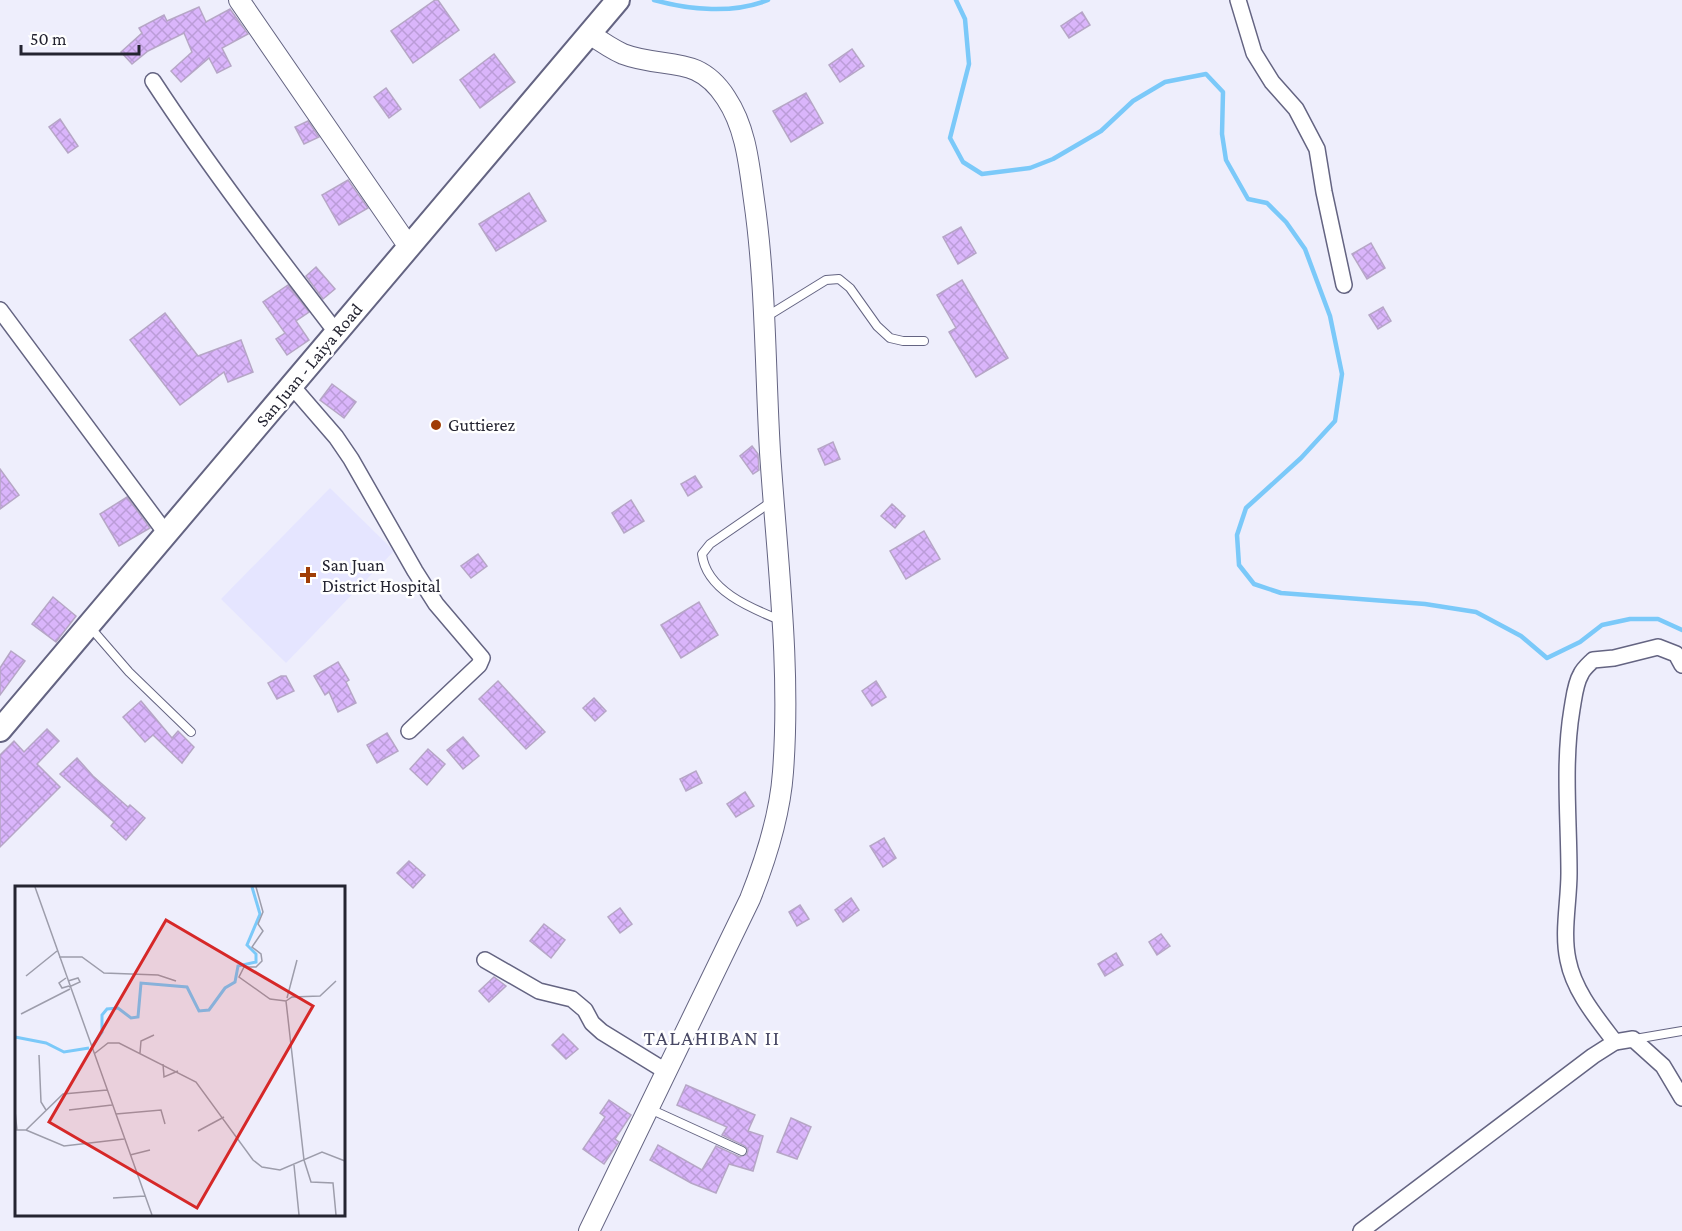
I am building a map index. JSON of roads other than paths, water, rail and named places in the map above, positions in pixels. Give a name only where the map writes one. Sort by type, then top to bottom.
[{"type":"main road","name":"San Juan - Laiya Road","points":[[0,730],[165,532],[615,4]]},
{"type":"street","points":[[239,0],[409,247]]},
{"type":"street","points":[[1238,0],[1254,53],[1272,82],[1296,109],[1317,149],[1344,285]]},
{"type":"street","points":[[589,1231],[650,1109],[763,867],[783,775],[786,712],[784,622],[770,453],[765,317],[759,235],[747,152],[739,122],[726,97],[698,70],[679,64],[657,64],[622,53],[590,34]]},
{"type":"street","points":[[153,81],[190,138],[251,222],[336,332]]},
{"type":"street","points":[[0,310],[165,532]]},
{"type":"street","points":[[291,385],[336,437],[425,588],[482,658],[479,665],[409,731]]},
{"type":"street","points":[[1615,1042],[1588,1006],[1575,982],[1568,960],[1566,934],[1569,887],[1567,760],[1574,695],[1581,674],[1593,660],[1614,658],[1658,647],[1676,654],[1682,665]]},
{"type":"street","points":[[485,960],[539,991],[572,999],[585,1010],[592,1023],[602,1032],[667,1072]]},
{"type":"street","points":[[1361,1231],[1615,1042],[1633,1040],[1663,1066],[1682,1098]]},
{"type":"lane","points":[[765,317],[826,280],[839,279],[850,288],[877,326],[890,338],[903,341],[924,341]]},
{"type":"lane","points":[[775,500],[710,544],[702,554],[703,563],[711,579],[737,600],[784,622]]},
{"type":"lane","points":[[88,624],[129,672],[191,732]]},
{"type":"lane","points":[[1633,1040],[1682,1031]]},
{"type":"lane","points":[[650,1109],[742,1151]]},
{"type":"waterway","points":[[654,0],[711,9],[740,7],[768,0]]},
{"type":"waterway","points":[[956,0],[965,19],[969,64],[950,138],[963,162],[982,174],[1030,168],[1053,159],[1101,131],[1133,101],[1165,82],[1206,74],[1223,92],[1222,134],[1226,160],[1248,199],[1267,203],[1286,222],[1305,249],[1330,316],[1342,374],[1335,421],[1301,458],[1246,508],[1237,535],[1239,565],[1254,584],[1281,593],[1425,604],[1476,612],[1521,636],[1547,658],[1580,642],[1602,625],[1630,619],[1658,619],[1682,630]]},
{"type":"place","name":"Guttierez","points":[[436,425]]},
{"type":"place","name":"San Juan District Hospital","points":[[308,575]]},
{"type":"district","name":"TALAHIBAN II","points":[[712,1038]]}]
